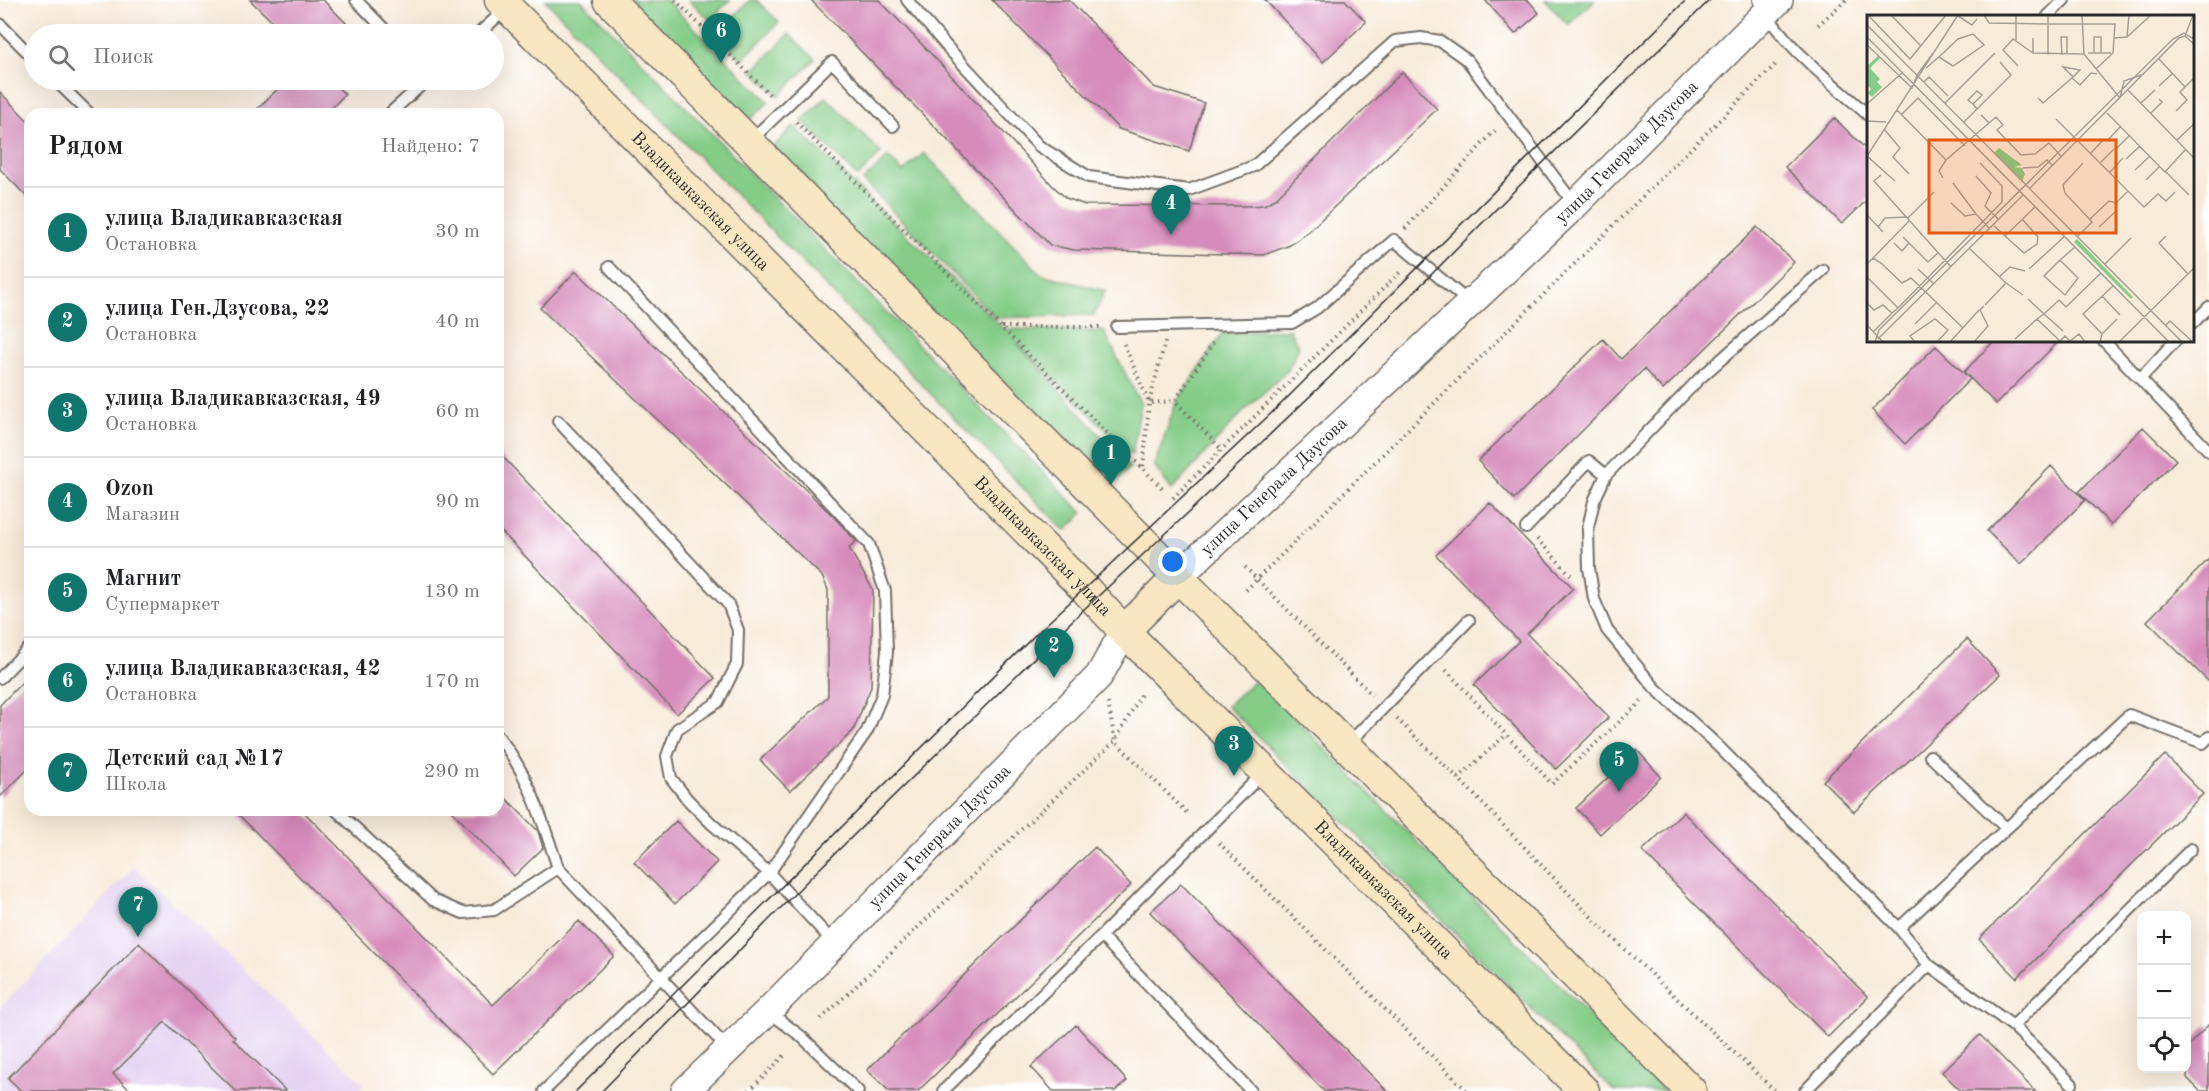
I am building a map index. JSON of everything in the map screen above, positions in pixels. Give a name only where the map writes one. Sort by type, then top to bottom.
[{"type":"main road","points":[[609,0],[1178,577],[1691,1091]]},
{"type":"main road","name":"Владикавказская улица","points":[[507,3],[1124,631],[1584,1091]]},
{"type":"main road","name":"улица Генерала Дзусова","points":[[1124,631],[1178,577]]},
{"type":"street","name":"улица Генерала Дзусова","points":[[1178,577],[1575,206],[1768,4]]},
{"type":"street","name":"улица Генерала Дзусова","points":[[685,1091],[835,944],[1100,676],[1124,631]]},
{"type":"lane","points":[[356,0],[379,24]]},
{"type":"lane","points":[[907,0],[1039,146],[1089,177],[1189,190],[1254,166],[1395,41],[1421,38],[1440,41],[1467,60],[1575,206]]},
{"type":"lane","points":[[2049,15],[2064,0]]},
{"type":"lane","points":[[487,24],[507,3]]},
{"type":"lane","points":[[1768,4],[1796,48],[1867,113]]},
{"type":"lane","points":[[0,24],[24,48]]},
{"type":"lane","points":[[749,142],[832,62],[893,126]]},
{"type":"lane","points":[[65,90],[84,108]]},
{"type":"lane","points":[[396,108],[417,90]]},
{"type":"lane","points":[[1117,327],[1292,323],[1317,308],[1394,240],[1470,303]]},
{"type":"lane","points":[[544,1091],[769,873],[867,731],[882,695],[887,652],[885,591],[869,544],[609,267]]},
{"type":"lane","points":[[1822,270],[1700,378],[1606,475],[1594,501],[1588,528],[1594,598],[1607,630],[1655,688],[1717,745],[1899,928],[1929,965],[2013,1026],[2072,1084]]},
{"type":"lane","points":[[2194,323],[2209,307]]},
{"type":"lane","points":[[2105,342],[2209,451]]},
{"type":"lane","points":[[2141,378],[2174,342]]},
{"type":"lane","points":[[558,422],[728,604],[738,630],[738,664],[718,702],[677,729],[667,756],[671,778],[688,800],[769,873],[835,944]]},
{"type":"lane","points":[[1526,528],[1590,461],[1606,475]]},
{"type":"lane","points":[[1346,746],[1469,620]]},
{"type":"lane","points":[[0,678],[24,653]]},
{"type":"lane","points":[[1899,928],[2129,715],[2203,743],[2209,737]]},
{"type":"lane","points":[[504,744],[528,780],[558,868],[728,1049]]},
{"type":"lane","points":[[1930,756],[2006,828]]},
{"type":"lane","points":[[943,1091],[1265,771]]},
{"type":"lane","points":[[342,816],[433,900],[463,913],[494,910],[558,868]]},
{"type":"lane","points":[[2013,1026],[2191,849]]},
{"type":"lane","points":[[1101,936],[1251,1091]]},
{"type":"lane","points":[[1805,1091],[1929,965]]},
{"type":"lane","points":[[768,1011],[802,1037],[858,1091]]},
{"type":"path","points":[[675,0],[1163,489]]},
{"type":"path","points":[[1818,25],[1846,0]]},
{"type":"path","points":[[1246,590],[1778,62]]},
{"type":"path","points":[[1394,240],[1509,116]]},
{"type":"path","points":[[1173,498],[1414,258]]},
{"type":"path","points":[[1175,401],[1225,325]]},
{"type":"path","points":[[1002,327],[1117,327],[1149,403]]},
{"type":"path","points":[[1143,470],[1149,403],[1169,327]]},
{"type":"path","points":[[1175,401],[1222,450]]},
{"type":"path","points":[[1149,403],[1175,401]]},
{"type":"path","points":[[1526,528],[1594,598]]},
{"type":"path","points":[[1245,567],[1458,778],[1597,923],[1775,1091]]},
{"type":"path","points":[[1433,657],[1552,784],[1655,688]]},
{"type":"path","points":[[821,1019],[1114,741],[1143,691]]},
{"type":"path","points":[[1108,701],[1114,741],[1188,814]]},
{"type":"path","points":[[1458,778],[1506,735]]},
{"type":"path","points":[[1218,843],[1467,1091]]},
{"type":"path","points":[[749,1091],[786,1054]]},
{"type":"shaded area","points":[[134,867],[364,1084],[357,1091],[0,1091],[0,1008]]},
{"type":"green space","points":[[545,0],[581,0],[1083,513],[1065,531]]},
{"type":"green space","points":[[628,0],[666,0],[769,102],[749,120]]},
{"type":"green space","points":[[689,0],[730,0],[710,20]]},
{"type":"green space","points":[[750,0],[756,0],[779,22],[742,60],[716,34]]},
{"type":"green space","points":[[1545,0],[1595,0],[1568,25]]},
{"type":"green space","points":[[789,34],[815,59],[779,96],[753,71]]},
{"type":"green space","points":[[826,97],[881,153],[858,177],[802,121]]},
{"type":"green space","points":[[794,126],[1004,329],[1104,331],[1141,404],[1132,455],[1017,343],[1130,468],[1105,491],[770,150]]},
{"type":"green space","points":[[924,153],[1041,274],[1105,291],[1094,315],[996,318],[863,181],[888,157],[903,172]]},
{"type":"green space","points":[[1289,329],[1299,347],[1288,370],[1243,412],[1172,490],[1154,466],[1176,403],[1222,334]]},
{"type":"green space","points":[[1256,679],[1665,1091],[1614,1091],[1227,706]]},
{"type":"building","points":[[250,0],[323,0],[346,23],[345,24],[275,24]]},
{"type":"building","points":[[811,0],[879,0],[1053,186],[1066,198],[1085,205],[1264,205],[1275,199],[1402,72],[1437,109],[1308,232],[1290,245],[1264,255],[1074,250],[1050,245]]},
{"type":"building","points":[[992,0],[1069,0],[1154,87],[1204,103],[1189,151],[1119,129]]},
{"type":"building","points":[[1265,0],[1345,0],[1366,22],[1323,62]]},
{"type":"building","points":[[1485,0],[1528,0],[1539,13],[1515,34]]},
{"type":"building","points":[[277,90],[340,90],[345,94],[332,108],[258,108]]},
{"type":"building","points":[[0,92],[24,117],[24,194],[0,169]]},
{"type":"building","points":[[1834,118],[1867,150],[1867,200],[1842,224],[1785,167]]},
{"type":"building","points":[[1757,227],[1794,262],[1663,390],[1644,369],[1514,499],[1478,461],[1603,339],[1621,359]]},
{"type":"building","points":[[576,271],[831,514],[856,541],[849,548],[873,590],[871,687],[853,731],[790,791],[760,760],[828,696],[828,590],[822,576],[540,308]]},
{"type":"building","points":[[1993,342],[2058,342],[1996,404],[1964,372]]},
{"type":"building","points":[[1936,346],[1970,379],[1905,444],[1872,410]]},
{"type":"building","points":[[2143,427],[2176,460],[2111,525],[2079,492]]},
{"type":"building","points":[[504,458],[715,678],[677,714],[504,534]]},
{"type":"building","points":[[2051,466],[2085,500],[2021,564],[1987,531]]},
{"type":"building","points":[[1490,503],[1573,588],[1527,634],[1609,717],[1556,769],[1474,685],[1519,641],[1436,555]]},
{"type":"building","points":[[2209,559],[2209,682],[2147,621]]},
{"type":"building","points":[[1967,639],[2000,675],[1854,812],[1823,781]]},
{"type":"building","points":[[24,680],[24,773],[0,797],[0,705]]},
{"type":"building","points":[[1637,750],[1661,777],[1600,834],[1576,808]]},
{"type":"building","points":[[2165,755],[2203,794],[2017,978],[1979,939]]},
{"type":"building","points":[[504,796],[538,831],[543,848],[514,876],[457,816],[504,816]]},
{"type":"building","points":[[1683,812],[1868,997],[1828,1037],[1642,851]]},
{"type":"building","points":[[240,816],[308,816],[493,1005],[579,921],[614,956],[493,1074]]},
{"type":"building","points":[[676,821],[717,862],[675,904],[634,862]]},
{"type":"building","points":[[1095,847],[1131,885],[918,1091],[889,1091],[867,1070]]},
{"type":"building","points":[[1181,884],[1387,1091],[1324,1091],[1150,912]]},
{"type":"building","points":[[139,943],[235,1037],[233,1039],[286,1091],[236,1091],[165,1022],[113,1074],[131,1091],[21,1091],[8,1078]]},
{"type":"building","points":[[2209,1024],[2209,1091],[2200,1091],[2187,1078],[2187,1073],[2191,1073],[2191,1043]]},
{"type":"building","points":[[1076,1025],[1127,1081],[1115,1091],[1053,1091],[1031,1067]]},
{"type":"building","points":[[1980,1035],[2035,1091],[1961,1091],[1942,1072]]},
{"type":"tram line","points":[[576,1091],[1036,634],[1280,405],[1686,0]]},
{"type":"tram line","points":[[602,1091],[807,881],[1082,611],[1330,377],[1513,192],[1710,0]]},
{"type":"place","name":"улица Владикавказская, 42","points":[[721,63]]},
{"type":"place","name":"Ozon","points":[[1171,235]]},
{"type":"place","name":"улица Владикавказская","points":[[1111,485]]},
{"type":"place","name":"улица Ген.Дзусова, 22","points":[[1054,678]]},
{"type":"place","name":"улица Владикавказская, 49","points":[[1234,776]]},
{"type":"place","name":"Магнит","points":[[1619,792]]},
{"type":"place","name":"Детский сад №17","points":[[138,937]]}]
